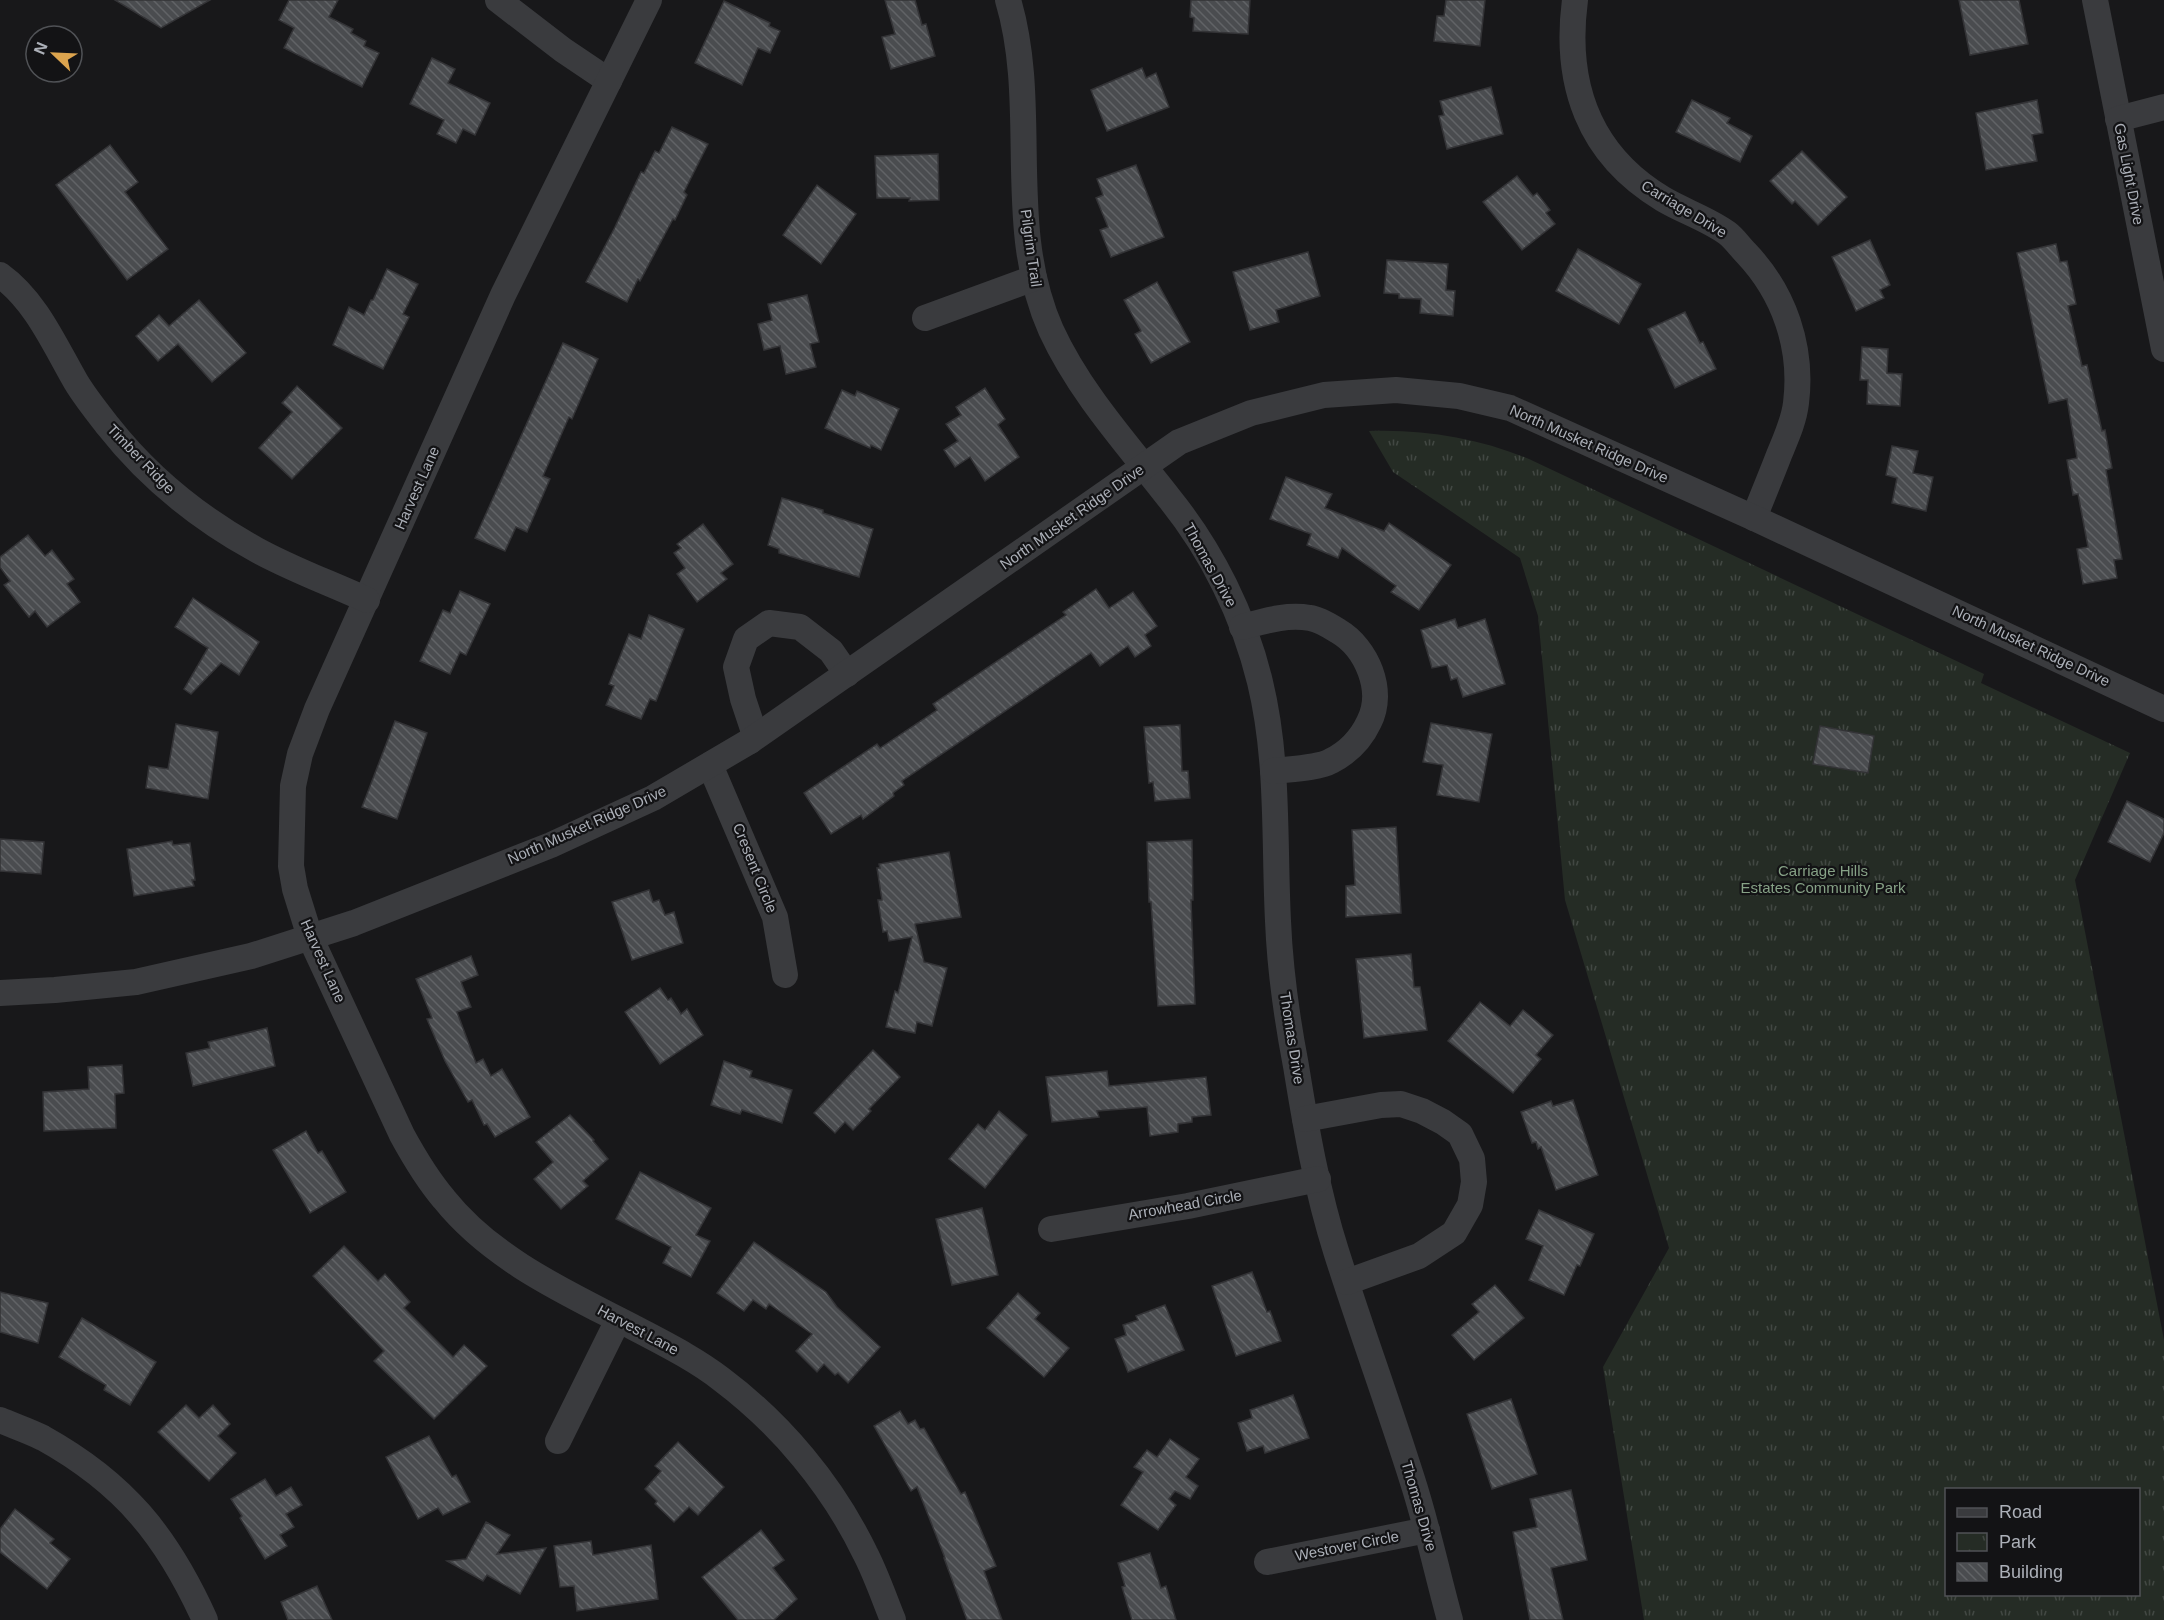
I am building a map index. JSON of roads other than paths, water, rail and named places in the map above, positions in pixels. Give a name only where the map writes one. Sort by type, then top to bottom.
[{"type":"street","points":[[498,0],[563,50],[609,81]]},
{"type":"street","name":"Harvest Lane","points":[[649,0],[503,295],[317,709],[300,754],[293,786],[291,866],[295,889],[310,937],[402,1135],[416,1161],[444,1200],[469,1226],[515,1263],[674,1349],[721,1378],[780,1431],[841,1509],[866,1554],[893,1620]]},
{"type":"street","name":"Carriage Drive","points":[[1575,0],[1572,41],[1575,82],[1596,135],[1629,175],[1661,198],[1728,234],[1763,271],[1782,304],[1790,327],[1798,367],[1796,404],[1791,426],[1754,518]]},
{"type":"street","name":"Gas Light Drive","points":[[2095,0],[2164,349]]},
{"type":"street","name":"Pilgrim Trail","points":[[1013,1],[1017,33],[1025,213],[1038,297],[1052,331],[1078,381],[1143,467]]},
{"type":"street","points":[[2118,119],[2164,107]]},
{"type":"street","name":"Timber Ridge","points":[[0,274],[38,315],[78,385],[109,427],[144,467],[176,496],[203,516],[255,548],[367,600]]},
{"type":"street","points":[[925,318],[1034,278]]},
{"type":"street","name":"North Musket Ridge Drive","points":[[0,993],[136,982],[251,956],[354,922],[551,845],[652,798],[750,741],[1179,442],[1251,414],[1324,395],[1396,390],[1459,396],[1510,408],[2164,708]]},
{"type":"street","name":"Thomas Drive","points":[[1143,467],[1171,500],[1203,546],[1242,627],[1261,685],[1273,771],[1278,925],[1286,1002],[1317,1179],[1335,1248],[1414,1483],[1450,1620]]},
{"type":"street","points":[[1242,627],[1282,617],[1311,618],[1346,635],[1364,654],[1372,681],[1374,702],[1369,722],[1350,749],[1329,763],[1273,771]]},
{"type":"street","points":[[750,741],[754,732],[736,667],[746,639],[769,623],[800,627],[831,651],[847,674]]},
{"type":"street","name":"Cresent Circle","points":[[710,765],[775,917],[785,975]]},
{"type":"street","points":[[1305,1119],[1381,1105],[1401,1104],[1422,1111],[1460,1134],[1472,1158],[1474,1182],[1470,1205],[1454,1233],[1419,1256],[1347,1282]]},
{"type":"street","name":"Arrowhead Circle","points":[[1051,1229],[1188,1206],[1317,1179]]},
{"type":"street","points":[[558,1441],[618,1320]]},
{"type":"street","points":[[0,1420],[41,1437],[91,1468],[131,1502],[166,1545],[187,1580],[205,1620]]},
{"type":"street","name":"Westover Circle","points":[[1267,1562],[1427,1530]]},
{"type":"park label","name":"Carriage Hills Estates Community Park","points":[[1823,880]]}]
